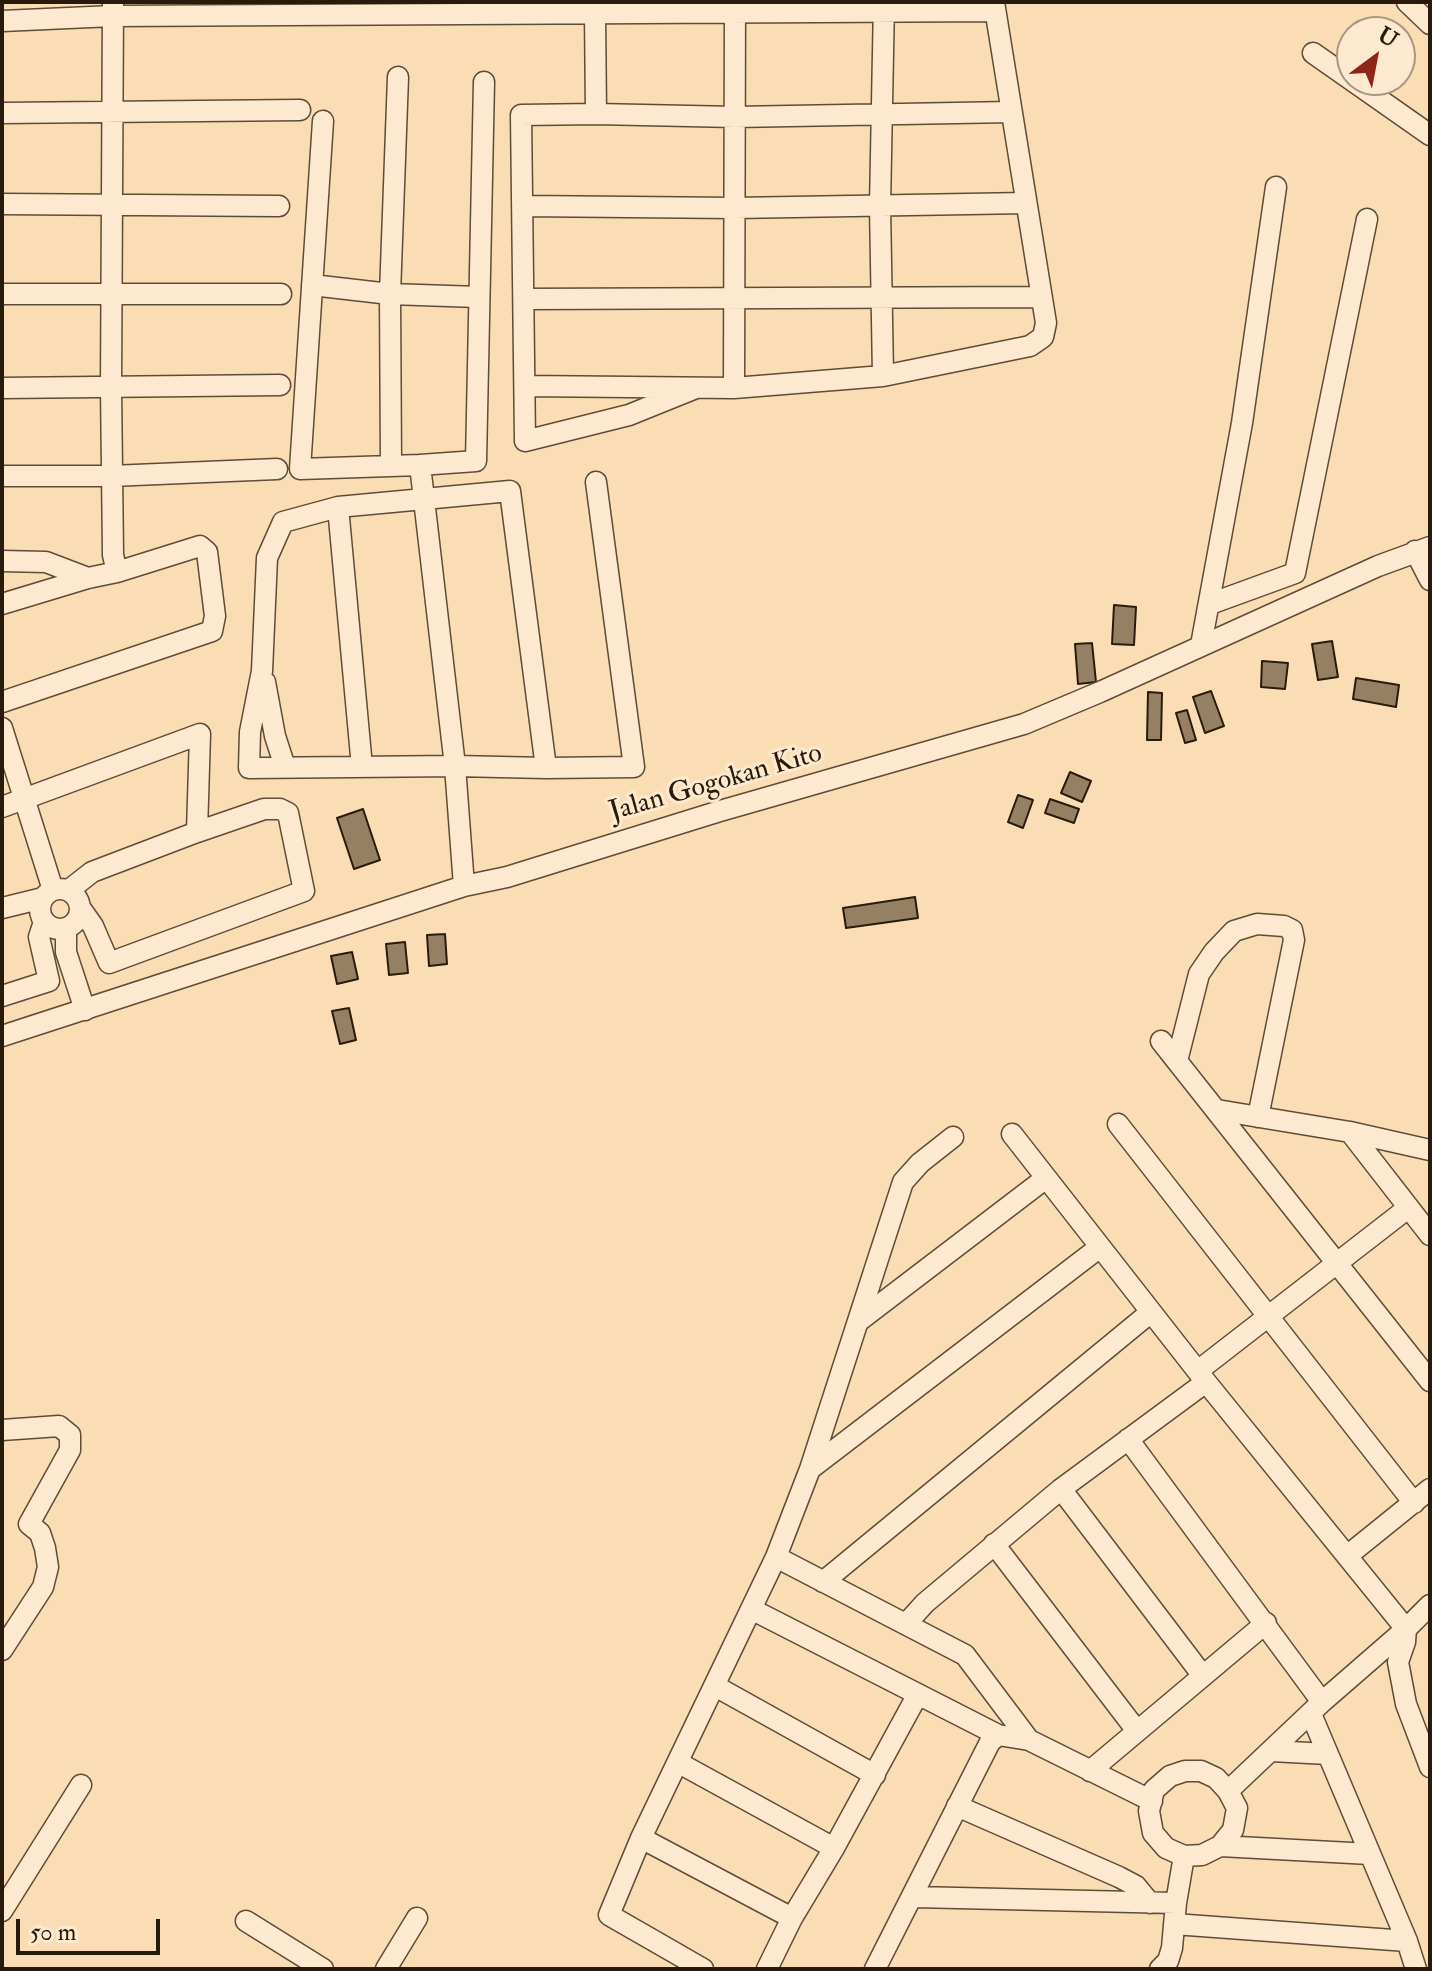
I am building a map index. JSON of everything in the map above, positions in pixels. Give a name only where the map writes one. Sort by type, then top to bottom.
[{"type":"street","points":[[1407,2],[1430,24]]},
{"type":"street","points":[[883,376],[880,206],[884,7]]},
{"type":"street","points":[[2,21],[113,9],[315,17],[735,8],[994,7],[1046,323],[1043,337],[1030,346],[883,376],[734,388],[526,386]]},
{"type":"street","points":[[734,388],[735,8]]},
{"type":"street","points":[[113,9],[111,476],[113,555],[117,572]]},
{"type":"street","points":[[595,13],[596,114]]},
{"type":"street","points":[[1313,53],[1430,135]]},
{"type":"street","points":[[391,466],[390,294],[398,77]]},
{"type":"street","points":[[323,121],[300,469],[476,461],[484,82]]},
{"type":"street","points":[[2,113],[300,110]]},
{"type":"street","points":[[696,388],[629,415],[525,441],[521,115],[735,117],[1011,112]]},
{"type":"street","points":[[1201,645],[1242,423],[1276,187]]},
{"type":"street","points":[[523,206],[735,208],[1026,203]]},
{"type":"street","points":[[2,204],[279,206]]},
{"type":"street","points":[[1210,604],[1295,573],[1367,219]]},
{"type":"street","points":[[312,285],[390,294],[478,297]]},
{"type":"street","points":[[2,294],[281,294]]},
{"type":"street","points":[[524,299],[1041,297]]},
{"type":"street","points":[[2,388],[280,385]]},
{"type":"street","points":[[420,465],[455,766],[464,886]]},
{"type":"street","points":[[2,476],[111,476],[277,469]]},
{"type":"street","points":[[546,768],[510,491],[338,507],[283,522],[267,558],[262,671],[250,732],[249,768],[455,766],[546,768],[634,767],[596,482]]},
{"type":"street","points":[[338,507],[362,767]]},
{"type":"street","points":[[2,604],[200,546],[207,552],[215,616],[212,631],[2,702]]},
{"type":"street","points":[[1423,549],[1430,580]]},
{"type":"street","name":"Jalan Gogokan Kito","points":[[2,1036],[464,886],[507,877],[720,811],[1024,724],[1423,549]]},
{"type":"street","points":[[2,561],[46,562],[88,578]]},
{"type":"street","points":[[262,671],[275,736],[285,767]]},
{"type":"street","points":[[2,728],[55,893]]},
{"type":"street","points":[[2,807],[200,734],[197,832]]},
{"type":"street","points":[[2,908],[55,893],[92,872],[264,809],[284,810],[291,823],[304,891],[109,963],[75,895],[55,893]]},
{"type":"street","points":[[55,893],[39,910],[44,922],[55,929],[76,923],[81,909]]},
{"type":"street","points":[[2,996],[49,981],[39,937],[44,922]]},
{"type":"street","points":[[1177,1061],[1199,974],[1214,952],[1234,931],[1245,927],[1257,924],[1284,926],[1292,930],[1294,940],[1258,1117]]},
{"type":"street","points":[[66,928],[66,952],[85,1010]]},
{"type":"street","points":[[1161,1041],[1430,1381]]},
{"type":"street","points":[[1217,1110],[1350,1132],[1430,1150]]},
{"type":"street","points":[[1118,1124],[1414,1503]]},
{"type":"street","points":[[1350,1132],[1430,1235]]},
{"type":"street","points":[[1012,1134],[1406,1629]]},
{"type":"street","points":[[703,1969],[668,1960],[609,1915],[641,1838],[776,1557],[810,1469],[903,1182],[920,1163],[953,1137]]},
{"type":"street","points":[[860,1320],[1046,1178]]},
{"type":"street","points":[[906,1624],[925,1603],[994,1544],[1128,1439],[1269,1316],[1408,1208]]},
{"type":"street","points":[[810,1469],[1100,1247]]},
{"type":"street","points":[[823,1582],[1151,1312]]},
{"type":"street","points":[[2,1430],[59,1426],[70,1435],[70,1450],[29,1524],[40,1533],[45,1548],[48,1567],[43,1587],[2,1650]]},
{"type":"street","points":[[1128,1439],[1266,1623],[1317,1708],[1328,1754],[1416,1969]]},
{"type":"street","points":[[1061,1489],[1203,1676]]},
{"type":"street","points":[[1347,1556],[1430,1489]]},
{"type":"street","points":[[994,1544],[1137,1731]]},
{"type":"street","points":[[776,1557],[965,1655],[1029,1740]]},
{"type":"street","points":[[1228,1791],[1430,1605]]},
{"type":"street","points":[[751,1609],[998,1735],[1029,1740],[1152,1801]]},
{"type":"street","points":[[1090,1771],[1266,1623]]},
{"type":"street","points":[[1406,1629],[1398,1662],[1400,1683],[1430,1767]]},
{"type":"street","points":[[715,1686],[875,1775]]},
{"type":"street","points":[[767,1969],[792,1918],[918,1694]]},
{"type":"street","points":[[875,1969],[990,1742],[998,1735]]},
{"type":"street","points":[[1271,1751],[1328,1754]]},
{"type":"street","points":[[679,1763],[834,1848]]},
{"type":"street","points":[[1185,1771],[1201,1771],[1216,1778],[1228,1791],[1237,1808],[1233,1830],[1220,1846],[1202,1855],[1184,1856],[1166,1848],[1153,1833],[1149,1811],[1152,1801],[1154,1790],[1170,1776],[1185,1771]]},
{"type":"street","points":[[3,1909],[81,1785]]},
{"type":"street","points":[[957,1806],[1119,1877],[1136,1886],[1150,1903]]},
{"type":"street","points":[[641,1838],[792,1918]]},
{"type":"street","points":[[1220,1846],[1370,1854]]},
{"type":"street","points":[[1160,1969],[1168,1961],[1184,1856]]},
{"type":"street","points":[[914,1897],[1150,1903],[1175,1914],[1407,1941]]},
{"type":"street","points":[[386,1969],[417,1918]]},
{"type":"street","points":[[246,1921],[323,1969]]},
{"type":"building","points":[[1114,605],[1136,607],[1134,645],[1112,644]]},
{"type":"building","points":[[1332,641],[1338,677],[1318,680],[1312,644]]},
{"type":"building","points":[[1092,643],[1096,682],[1078,684],[1075,644]]},
{"type":"building","points":[[1262,661],[1288,663],[1285,689],[1261,687]]},
{"type":"building","points":[[1356,678],[1399,685],[1396,707],[1353,699]]},
{"type":"building","points":[[1211,691],[1224,726],[1205,733],[1193,697]]},
{"type":"building","points":[[1148,692],[1162,693],[1161,740],[1147,740]]},
{"type":"building","points":[[1187,710],[1196,740],[1185,743],[1176,713]]},
{"type":"building","points":[[1070,772],[1091,781],[1082,802],[1061,793]]},
{"type":"building","points":[[1018,795],[1033,800],[1023,828],[1008,822]]},
{"type":"building","points":[[1050,799],[1079,809],[1074,823],[1045,813]]},
{"type":"building","points":[[363,809],[380,860],[354,869],[337,818]]},
{"type":"building","points":[[915,897],[918,918],[846,928],[843,908]]},
{"type":"building","points":[[445,934],[447,964],[429,966],[427,935]]},
{"type":"building","points":[[405,942],[408,973],[389,975],[386,944]]},
{"type":"building","points":[[352,952],[358,979],[337,984],[331,956]]},
{"type":"building","points":[[349,1008],[356,1040],[340,1044],[332,1011]]}]
